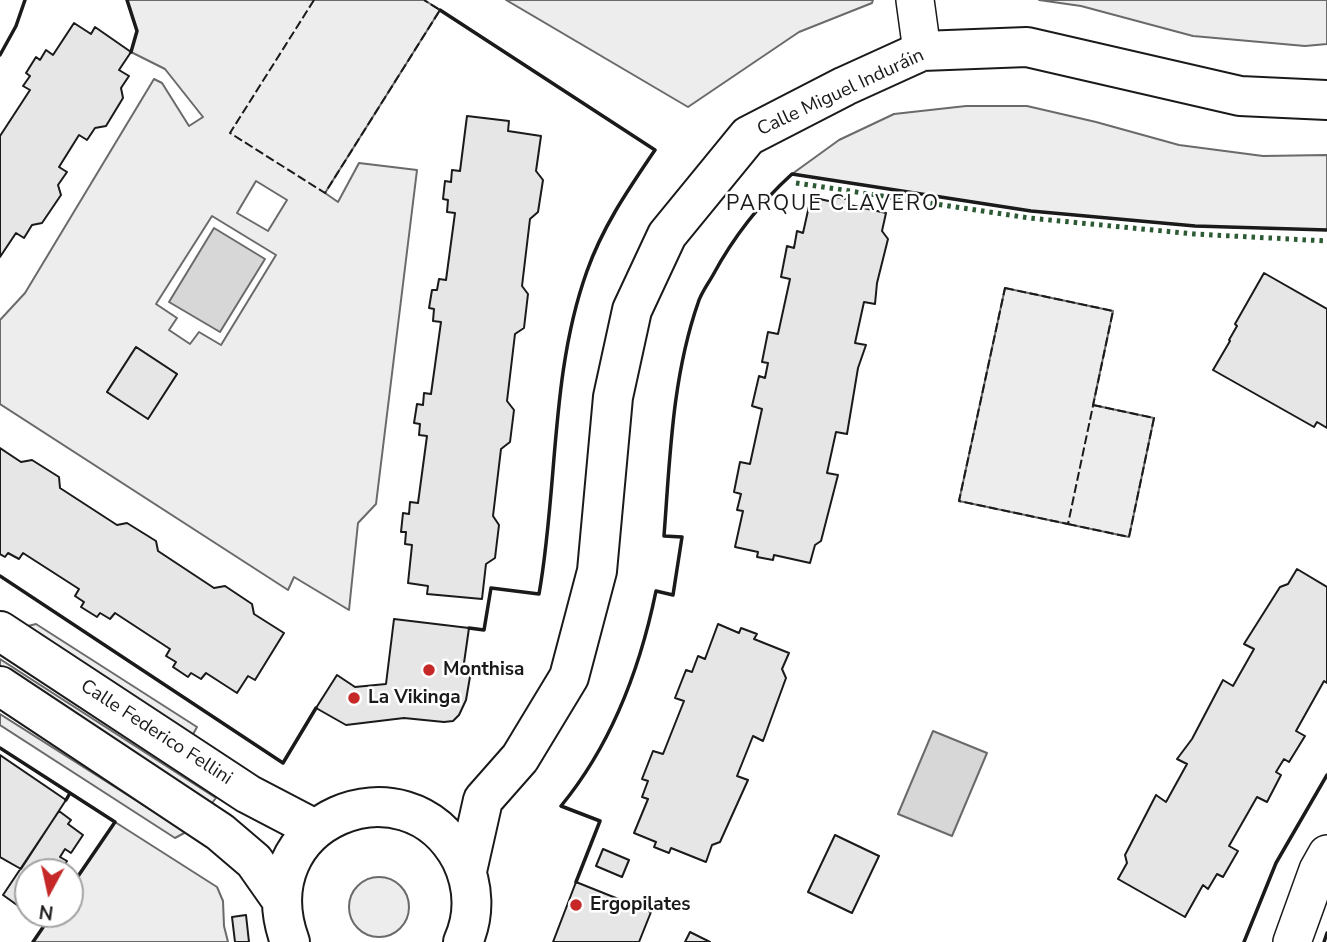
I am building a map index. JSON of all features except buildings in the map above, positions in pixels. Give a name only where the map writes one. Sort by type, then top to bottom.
[{"type":"street","points":[[915,0],[922,51]]},
{"type":"street","name":"Calle Miguel Induráin","points":[[483,800],[520,758],[569,677],[597,571],[613,397],[632,310],[667,235],[748,136],[845,86],[922,51],[1027,47],[1240,96],[1327,100]]},
{"type":"street","name":"Calle Federico Fellini","points":[[0,631],[248,794],[315,829]]},
{"type":"street","points":[[0,686],[220,832],[254,861],[281,898]]},
{"type":"street","points":[[409,813],[483,800],[467,871]]},
{"type":"street","points":[[290,942],[281,898],[286,871],[298,848],[315,829],[336,816],[360,808],[385,807],[409,813],[434,826],[454,846],[467,871],[472,894],[471,917],[463,942]]},
{"type":"street","points":[[1292,942],[1318,870],[1327,855]]},
{"type":"shaded area","points":[[127,0],[424,0],[440,10],[325,193],[338,202],[359,163],[417,170],[376,504],[358,523],[349,610],[294,577],[288,590],[0,404],[0,320],[25,293],[154,79],[162,83],[189,126],[203,117],[165,69],[131,52],[137,31]],"holes":[[[256,181],[287,200],[268,231],[237,213]],[[212,216],[276,255],[221,345],[199,332],[190,344],[169,330],[177,318],[156,304]],[[136,347],[177,374],[148,418],[107,392]]]},
{"type":"shaded area","points":[[506,0],[873,0],[872,3],[799,32],[688,107]]},
{"type":"shaded area","points":[[1039,0],[1327,0],[1327,44],[1305,46],[1193,36],[1081,6]]},
{"type":"shaded area","points":[[966,106],[1027,106],[1179,145],[1263,156],[1327,155],[1327,230],[1195,226],[1031,211],[792,174],[839,140],[894,114]]},
{"type":"shaded area","points":[[214,228],[265,259],[220,332],[169,302]]},
{"type":"shaded area","points":[[1005,288],[1113,311],[1093,405],[1154,418],[1129,537],[959,501]]},
{"type":"shaded area","points":[[36,624],[197,727],[191,738],[20,628]]},
{"type":"shaded area","points":[[0,659],[216,798],[212,803],[0,667]]},
{"type":"shaded area","points":[[0,714],[186,832],[175,838],[0,725]]},
{"type":"shaded area","points":[[933,731],[987,753],[952,836],[898,814]]},
{"type":"shaded area","points":[[115,822],[217,887],[223,901],[228,942],[33,942],[42,928],[84,928],[84,867]]},
{"type":"shaded area","points":[[373,877],[385,877],[404,890],[409,907],[407,919],[396,932],[385,937],[373,937],[354,924],[349,913],[349,901],[362,882]]},
{"type":"hedge","points":[[796,183],[1029,218],[1194,234],[1327,241]]},
{"type":"fence","points":[[314,0],[230,133],[325,193],[440,10],[424,0]]},
{"type":"fence","points":[[1005,288],[1113,311],[1068,524],[959,501],[1005,288]]},
{"type":"fence","points":[[1068,524],[1129,537],[1154,418],[1093,405]]},
{"type":"wall","points":[[0,55],[16,26],[25,0]]},
{"type":"wall","points":[[127,0],[137,31],[131,52]]},
{"type":"wall","points":[[440,10],[655,150],[608,223],[587,271],[575,310],[561,391],[539,594],[491,588],[484,630],[469,628]]},
{"type":"wall","points":[[576,882],[600,821],[561,806],[595,757],[622,705],[642,649],[656,591],[673,595],[682,537],[664,536],[677,389],[689,331],[701,296],[730,247],[758,209],[792,174],[1031,211],[1195,226],[1327,230]]},
{"type":"wall","points":[[0,576],[283,763],[316,708]]},
{"type":"wall","points":[[0,748],[70,793]]},
{"type":"wall","points":[[1244,942],[1276,863],[1327,775]]},
{"type":"wall","points":[[66,800],[70,793],[115,822],[84,867]]},
{"type":"wall","points":[[33,942],[42,928]]},
{"type":"wall","points":[[1324,942],[1327,933]]},
{"type":"place","name":"Monthisa","points":[[429,670]]},
{"type":"place","name":"La Vikinga","points":[[354,698]]},
{"type":"place","name":"Ergopilates","points":[[576,905]]},
{"type":"district","name":"PARQUE CLAVERO","points":[[833,205]]}]
